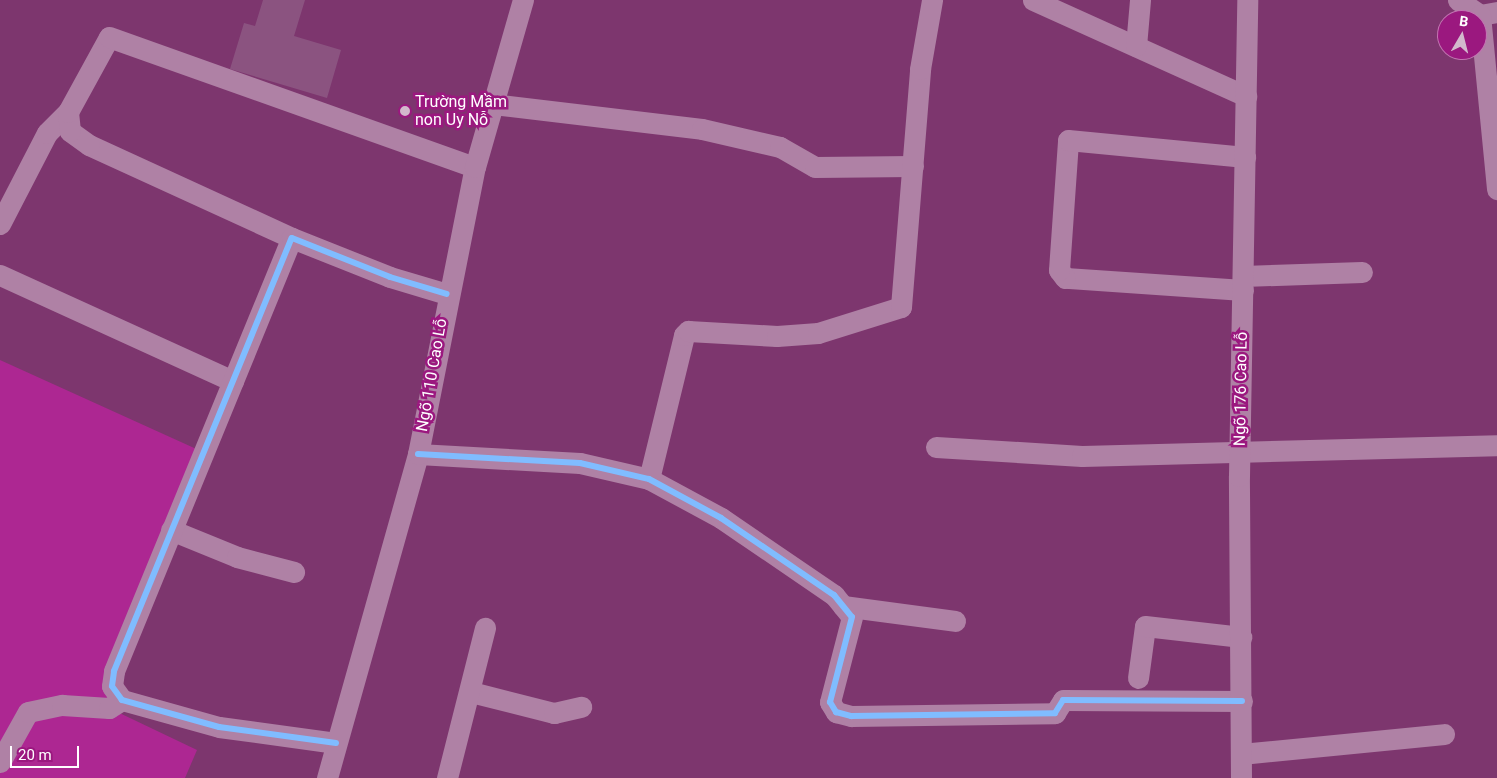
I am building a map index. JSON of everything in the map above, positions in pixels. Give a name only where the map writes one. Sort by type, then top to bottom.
[{"type":"street","name":"Ngõ 110 Cao Lỗ","points":[[327,778],[418,454],[447,294],[475,167],[524,0]]},
{"type":"street","points":[[648,479],[684,335],[688,331],[777,336],[818,332],[901,307],[920,69],[932,0]]},
{"type":"street","points":[[1033,0],[1246,96]]},
{"type":"street","points":[[1136,46],[1140,0]]},
{"type":"street","name":"Ngõ 176 Cao Lỗ","points":[[1241,778],[1240,450],[1247,0]]},
{"type":"street","points":[[1458,0],[1488,13],[1497,189]]},
{"type":"street","points":[[0,224],[48,133],[68,112],[109,37],[475,167]]},
{"type":"street","points":[[493,104],[702,129],[780,147],[815,167],[913,166]]},
{"type":"street","points":[[68,112],[70,131],[90,145],[292,238],[390,277],[447,294]]},
{"type":"street","points":[[1245,157],[1068,140],[1059,270],[1065,278],[1243,283],[1362,272]]},
{"type":"street","points":[[292,238],[114,671],[112,686],[122,700],[219,727],[336,743]]},
{"type":"street","points":[[0,275],[233,380]]},
{"type":"street","points":[[936,447],[1082,456],[1240,450],[1497,445]]},
{"type":"street","points":[[418,454],[580,463],[648,479],[721,518],[843,606],[852,616],[850,635],[830,702],[836,712],[851,716],[1055,713],[1063,700],[1242,701]]},
{"type":"street","points":[[172,530],[237,557],[294,572]]},
{"type":"street","points":[[843,606],[955,621]]},
{"type":"street","points":[[1138,678],[1145,626],[1241,636]]},
{"type":"street","points":[[447,778],[485,628]]},
{"type":"street","points":[[470,692],[554,713],[582,707]]},
{"type":"street","points":[[0,762],[28,712],[62,705],[109,708],[122,700]]},
{"type":"street","points":[[1241,754],[1444,734]]},
{"type":"shaded area","points":[[0,360],[203,452],[109,708],[197,750],[185,778],[0,778]]},
{"type":"building","points":[[263,0],[305,0],[294,36],[341,50],[327,98],[230,69],[244,23],[255,26]]},
{"type":"cycle path","points":[[336,743],[219,727],[122,700],[112,686],[114,671],[292,238],[390,277],[447,294]]},
{"type":"cycle path","points":[[418,454],[580,463],[649,479],[721,518],[834,595],[852,617],[830,702],[836,712],[851,716],[1055,713],[1063,700],[1242,701]]},
{"type":"place","name":"Trường Mầm non Uy Nỗ","points":[[405,111]]}]
